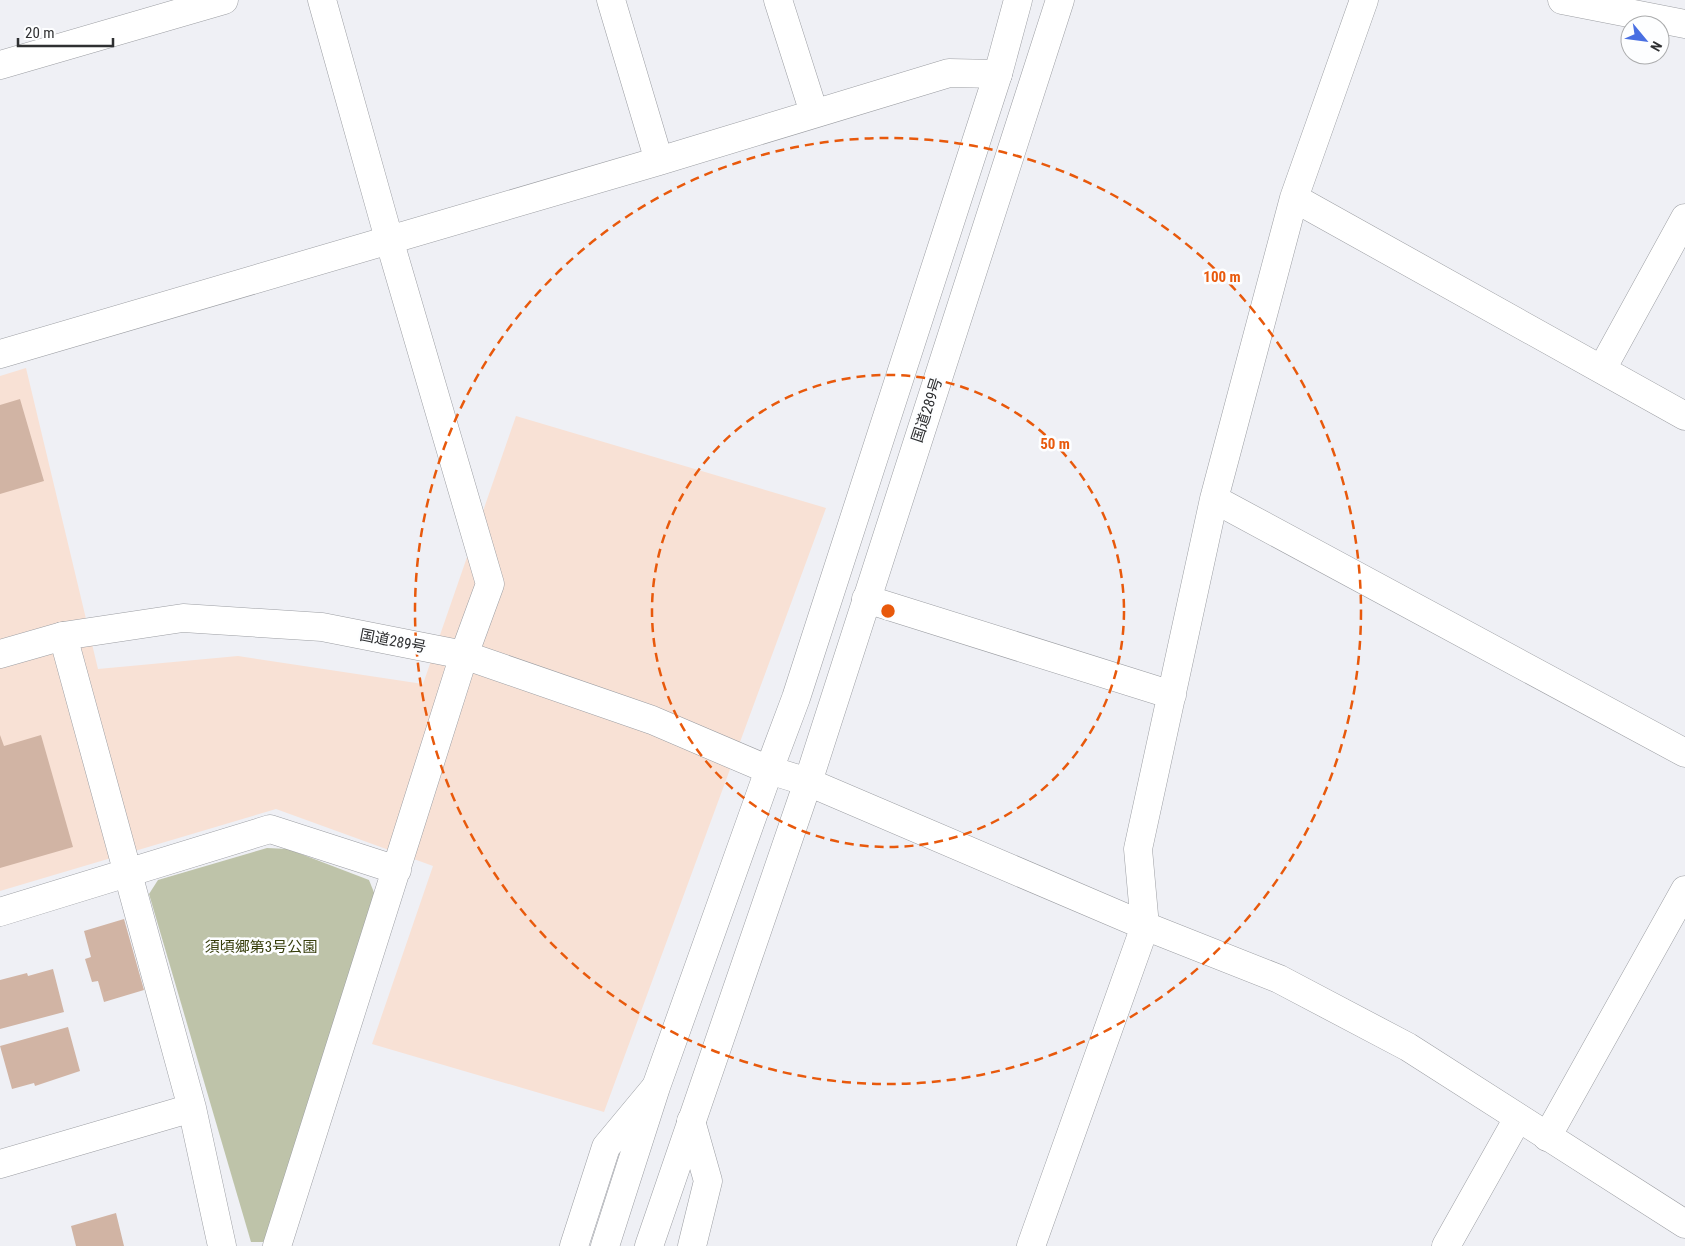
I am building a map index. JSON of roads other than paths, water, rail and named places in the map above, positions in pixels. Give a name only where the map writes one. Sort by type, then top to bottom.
[{"type":"main road","points":[[0,65],[224,0]]},
{"type":"main road","points":[[277,1246],[464,655],[490,584],[388,240],[322,0]]},
{"type":"main road","points":[[611,0],[659,161]]},
{"type":"main road","points":[[778,0],[814,113]]},
{"type":"main road","points":[[605,1246],[656,1087],[799,688],[998,74],[1018,0]]},
{"type":"main road","name":"国道289号","points":[[0,654],[63,636],[183,618],[322,627],[464,655],[652,720],[769,770],[808,782],[1060,0]]},
{"type":"main road","points":[[1030,1246],[1145,926],[1138,849],[1214,499],[1294,198],[1364,0]]},
{"type":"main road","points":[[1562,0],[1685,24]]},
{"type":"main road","points":[[0,354],[659,161],[949,73],[998,74]]},
{"type":"main road","points":[[1294,198],[1685,416]]},
{"type":"main road","points":[[1602,369],[1685,218]]},
{"type":"main road","points":[[1214,499],[1685,753]]},
{"type":"main road","points":[[866,599],[1172,695]]},
{"type":"main road","points":[[63,636],[192,1108],[222,1246]]},
{"type":"main road","points":[[649,1246],[808,782],[1145,926],[1279,979],[1408,1047],[1685,1224]]},
{"type":"main road","points":[[0,912],[270,829],[397,870]]},
{"type":"main road","points":[[1547,1137],[1685,890]]},
{"type":"main road","points":[[574,1246],[606,1147],[656,1087]]},
{"type":"main road","points":[[0,1164],[192,1108]]},
{"type":"main road","points":[[1446,1246],[1518,1118]]},
{"type":"main road","points":[[691,1121],[708,1182],[692,1246]]},
{"type":"park label","name":"須頃郷第3号公園","points":[[261,947]]}]
